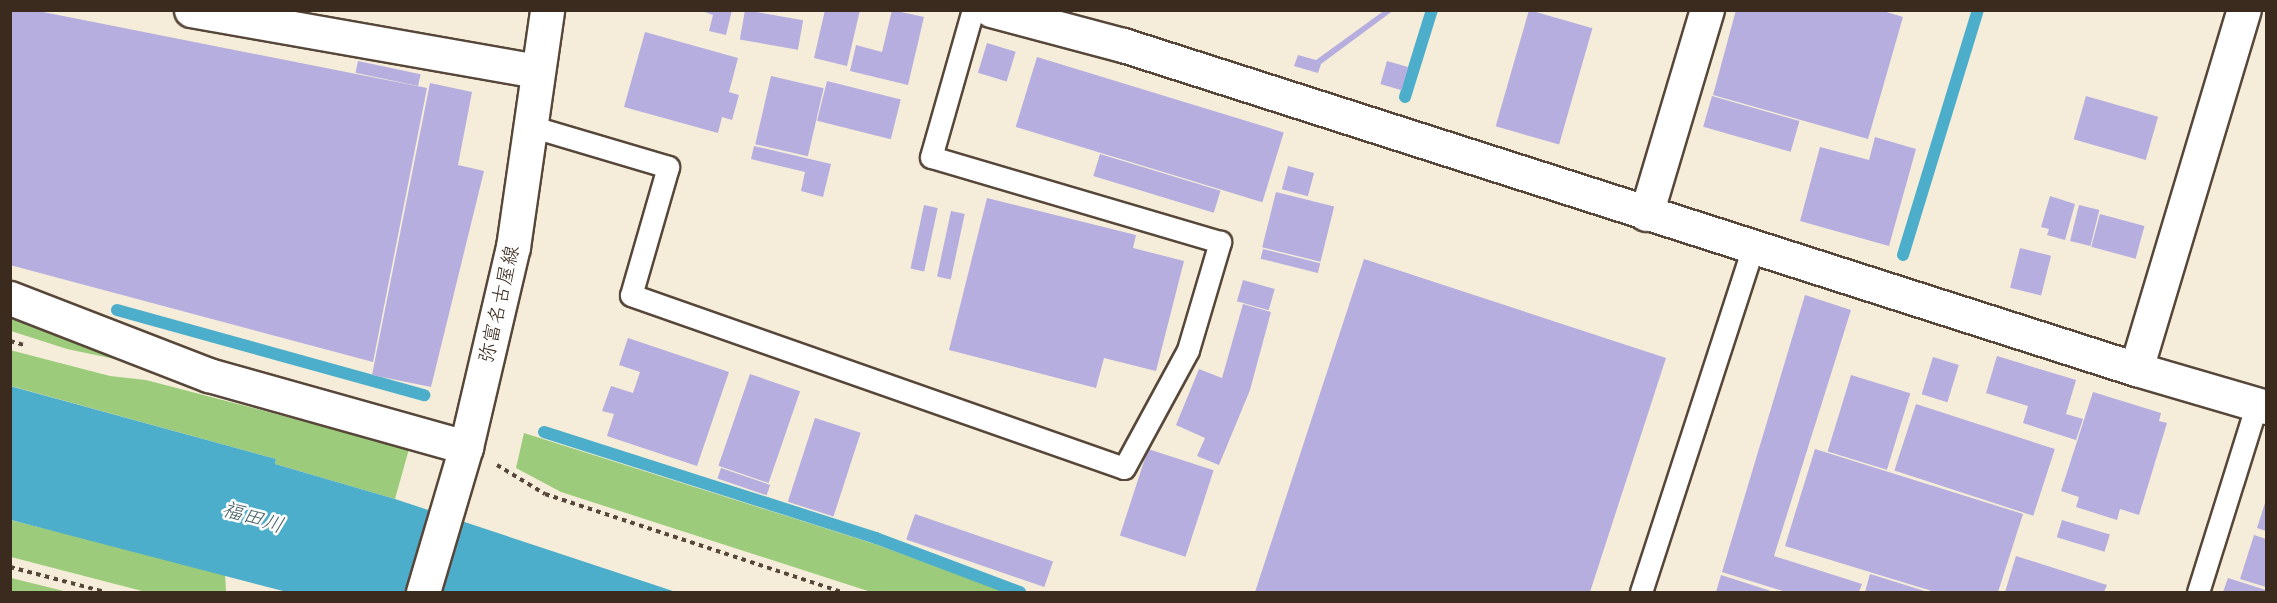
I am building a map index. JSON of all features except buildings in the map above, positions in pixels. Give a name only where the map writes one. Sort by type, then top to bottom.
[{"type":"street","points":[[191,10],[538,71]]},
{"type":"street","name":"弥富名古屋線","points":[[423,592],[466,447],[513,247],[547,10]]},
{"type":"street","points":[[991,10],[1124,45],[1646,214],[2136,369],[2262,406]]},
{"type":"street","points":[[1646,214],[1707,10]]},
{"type":"street","points":[[2136,369],[2244,10]]},
{"type":"street","points":[[10,298],[209,375],[466,447]]},
{"type":"lane","points":[[530,126],[668,167],[631,294],[1124,468],[1188,350],[1220,242],[931,158],[974,10]]},
{"type":"lane","points":[[1641,592],[1753,247]]},
{"type":"lane","points":[[2198,592],[2262,406]]},
{"type":"path","points":[[466,447],[545,494],[841,592]]},
{"type":"path","points":[[10,567],[105,592]]},
{"type":"green space","points":[[11,308],[148,366],[67,349],[11,331]]},
{"type":"green space","points":[[10,350],[110,376],[146,380],[409,449],[395,499],[275,464],[276,459],[11,386]]},
{"type":"green space","points":[[524,433],[875,544],[1006,592],[871,592],[561,492],[516,468]]},
{"type":"green space","points":[[10,520],[225,573],[226,592],[146,592],[11,557]]},
{"type":"green space","points":[[11,578],[68,592],[11,592]]},
{"type":"water","name":"福田川","points":[[10,386],[276,459],[275,464],[395,499],[676,592],[287,592],[11,520]]},
{"type":"waterway","points":[[1405,97],[1432,10]]},
{"type":"waterway","points":[[1903,255],[1978,10]]},
{"type":"waterway","points":[[117,310],[424,395]]},
{"type":"waterway","points":[[544,432],[876,538],[1020,592]]}]
